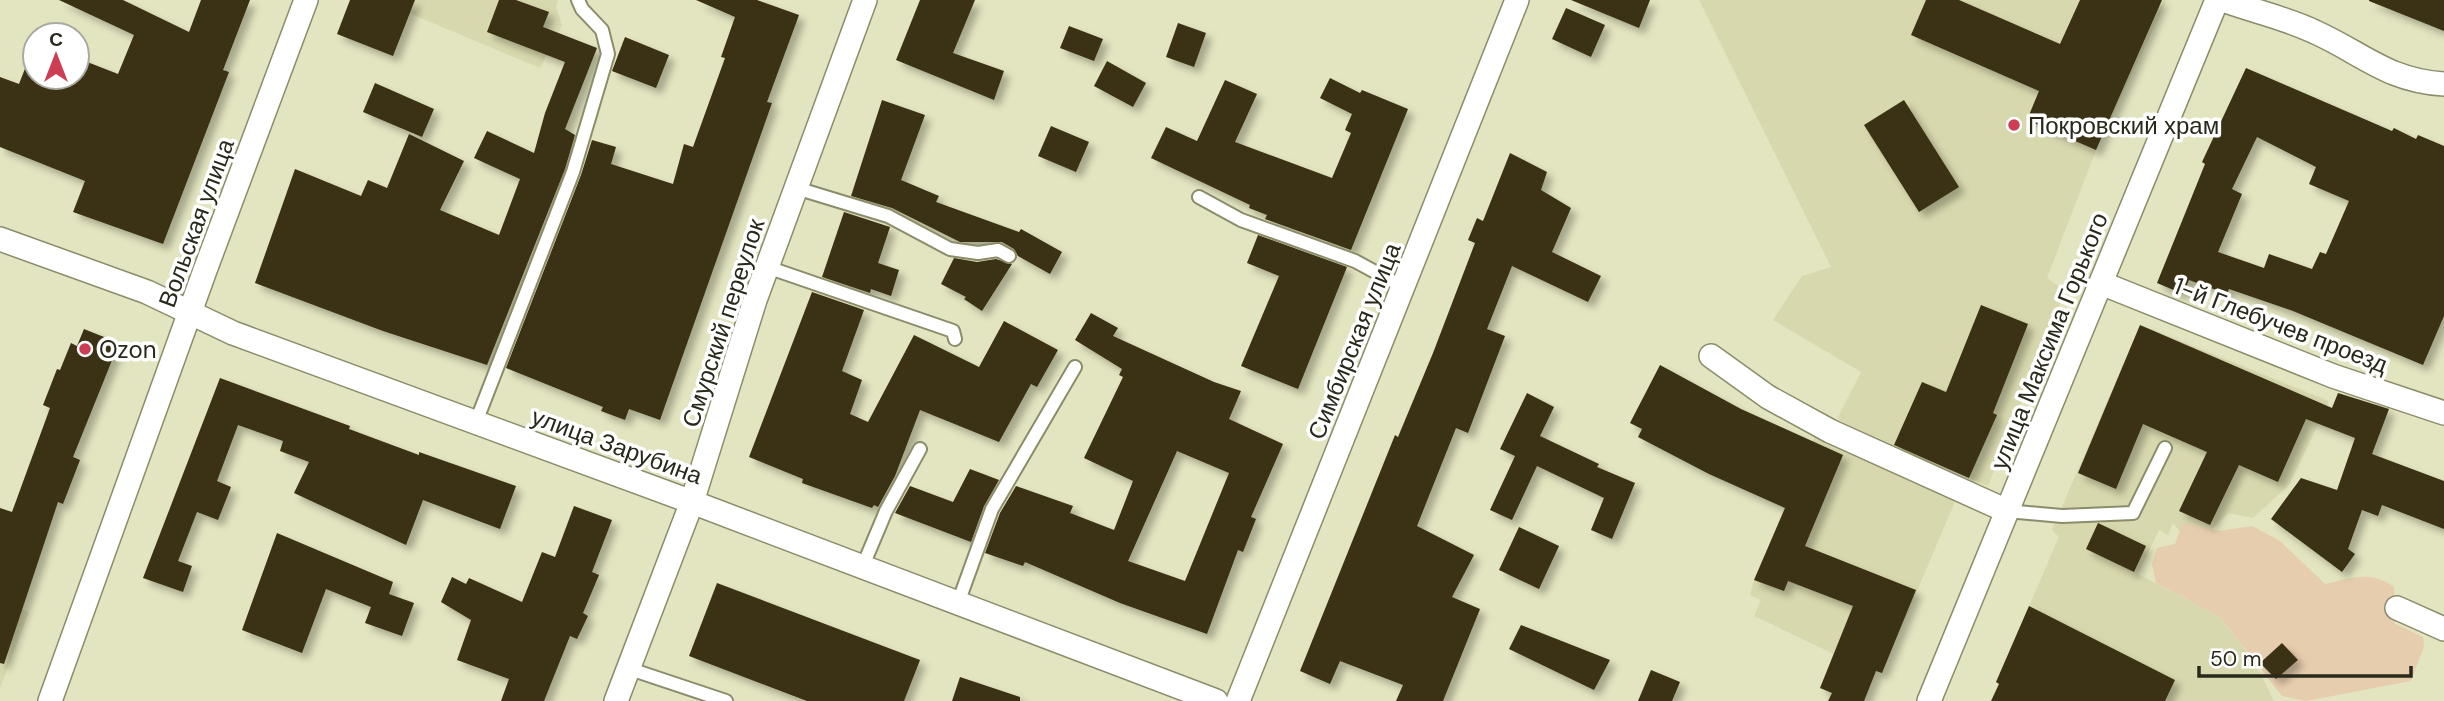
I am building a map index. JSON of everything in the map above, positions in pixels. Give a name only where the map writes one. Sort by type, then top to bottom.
[{"type":"street","name":"Вольская улица","points":[[50,701],[306,0]]},
{"type":"street","name":"Смурский переулок","points":[[616,701],[692,502],[767,267],[865,0]]},
{"type":"street","name":"Симбирская улица","points":[[1238,701],[1517,0]]},
{"type":"street","name":"улица Максима Горького","points":[[1929,701],[2217,0]]},
{"type":"street","points":[[2223,0],[2315,32],[2360,59],[2402,78],[2444,84]]},
{"type":"street","name":"улица Зарубина","points":[[0,239],[147,292],[233,333],[692,502],[1216,701]]},
{"type":"street","name":"1-й Глебучев проезд","points":[[2101,283],[2333,376],[2444,413]]},
{"type":"street","points":[[1711,356],[1768,397],[1879,458],[2007,511]]},
{"type":"street","points":[[2397,608],[2444,629]]},
{"type":"lane","points":[[476,422],[573,172],[608,54],[602,30],[582,9],[578,0]]},
{"type":"lane","points":[[796,188],[888,216],[950,249],[978,253],[998,250],[1009,256]]},
{"type":"lane","points":[[1199,197],[1241,220],[1355,261],[1404,288]]},
{"type":"lane","points":[[767,267],[953,331],[955,339]]},
{"type":"lane","points":[[958,603],[992,509],[1075,367]]},
{"type":"lane","points":[[2007,511],[2062,516],[2133,513],[2165,448]]},
{"type":"lane","points":[[862,568],[886,511],[920,449]]},
{"type":"lane","points":[[630,668],[726,701]]},
{"type":"shaded area","points":[[378,0],[558,0],[556,7],[562,25],[540,68]]},
{"type":"shaded area","points":[[1699,0],[2167,0],[2096,150],[2047,278],[2065,291],[1988,486],[1893,447],[1837,419],[1861,372],[1773,320],[1802,276],[1831,267]]},
{"type":"shaded area","points":[[2140,325],[2329,401],[2289,485],[2253,518],[2228,513],[2193,548],[2173,523],[2168,535],[2159,530],[2138,574],[2220,617],[2255,663],[2274,701],[2035,701],[1996,682],[2059,537],[2052,530]]},
{"type":"shaded area","points":[[1816,434],[1957,497],[1882,673],[1834,654],[1754,616],[1761,600],[1750,595],[1754,580]]},
{"type":"shaded area","points":[[2183,523],[2219,531],[2252,526],[2280,541],[2325,584],[2369,577],[2394,587],[2395,624],[2423,637],[2424,646],[2411,681],[2306,701],[2282,696],[2220,617],[2156,583],[2152,564],[2157,548],[2175,544]]},
{"type":"shaded area","points":[[0,602],[29,612],[0,688]]},
{"type":"building","points":[[59,0],[123,0],[189,32],[201,0],[250,0],[223,70],[229,72],[163,244],[73,212],[85,181],[0,147],[0,77],[19,84],[21,79],[21,91],[91,91],[91,63],[118,74],[134,35]]},
{"type":"building","points":[[350,0],[415,0],[393,56],[337,34]]},
{"type":"building","points":[[499,0],[516,0],[549,12],[543,27],[597,48],[565,129],[575,135],[565,169],[487,365],[383,331],[255,283],[295,169],[361,196],[368,180],[387,188],[409,134],[464,161],[440,210],[499,235],[520,179],[474,158],[487,131],[534,153],[545,113],[565,62],[487,32]]},
{"type":"building","points":[[696,0],[757,0],[799,15],[767,102],[772,103],[660,420],[629,409],[625,420],[601,411],[603,407],[506,368],[592,140],[616,147],[611,164],[673,184],[684,144],[693,147],[725,58],[721,57],[735,17]]},
{"type":"building","points":[[920,0],[975,0],[953,53],[1004,71],[994,100],[896,60]]},
{"type":"building","points":[[1571,0],[1650,0],[1639,28]]},
{"type":"building","points":[[1926,0],[1959,0],[2060,44],[2080,0],[2162,0],[2096,150],[2027,120],[2039,91],[1911,35]]},
{"type":"building","points":[[2444,0],[2444,31],[2369,1]]},
{"type":"building","points":[[1566,8],[1605,25],[1591,57],[1552,39]]},
{"type":"building","points":[[1178,23],[1206,33],[1194,67],[1166,57]]},
{"type":"building","points":[[1069,26],[1103,39],[1094,61],[1060,48]]},
{"type":"building","points":[[625,37],[669,55],[656,88],[612,71]]},
{"type":"building","points":[[1107,61],[1146,83],[1133,107],[1094,86]]},
{"type":"building","points":[[2246,68],[2392,131],[2394,128],[2416,139],[2418,135],[2444,146],[2444,316],[2423,365],[2293,311],[2229,289],[2227,294],[2189,280],[2183,294],[2157,283],[2205,164],[2202,162]],"holes":[[[2257,137],[2316,167],[2309,184],[2349,201],[2326,254],[2320,252],[2312,269],[2269,254],[2264,268],[2218,252],[2242,194],[2232,189]]]},
{"type":"building","points":[[1330,78],[1360,93],[1362,90],[1408,109],[1351,250],[1265,219],[1267,215],[1249,208],[1250,205],[1151,158],[1166,127],[1197,141],[1225,80],[1257,94],[1235,142],[1332,178],[1351,133],[1345,130],[1352,114],[1320,98]]},
{"type":"building","points":[[375,83],[434,109],[422,137],[363,112]]},
{"type":"building","points":[[882,100],[925,115],[901,180],[939,196],[936,202],[1019,232],[1021,229],[1062,252],[1050,274],[1018,256],[1014,249],[1002,242],[960,242],[892,208],[851,196]]},
{"type":"building","points":[[1904,100],[1959,187],[1919,212],[1864,125]]},
{"type":"building","points":[[1051,126],[1089,142],[1076,172],[1038,156]]},
{"type":"building","points":[[1510,153],[1547,172],[1541,190],[1571,208],[1552,252],[1601,276],[1588,302],[1512,266],[1487,329],[1505,336],[1468,433],[1456,428],[1417,526],[1474,555],[1452,597],[1480,609],[1443,701],[1396,701],[1403,685],[1340,661],[1330,684],[1300,671],[1395,435],[1398,437],[1433,353],[1475,243],[1468,240],[1477,218],[1483,221]]},
{"type":"building","points":[[844,212],[890,227],[878,263],[899,270],[891,296],[871,289],[870,293],[822,277]]},
{"type":"building","points":[[1258,235],[1347,267],[1298,389],[1241,366],[1279,276],[1247,263]]},
{"type":"building","points":[[954,258],[977,262],[996,259],[1012,264],[982,311],[964,299],[966,297],[941,284]]},
{"type":"building","points":[[812,292],[864,310],[842,371],[862,380],[850,414],[868,422],[914,335],[979,367],[1004,321],[1058,350],[1037,387],[1031,384],[999,442],[920,410],[895,476],[878,507],[874,505],[872,508],[802,483],[803,479],[749,457]]},
{"type":"building","points":[[1981,305],[2028,324],[1993,413],[1997,415],[1969,478],[1894,445],[1922,382],[1946,392]]},
{"type":"building","points":[[1091,313],[1118,328],[1113,336],[1214,382],[1241,391],[1229,419],[1283,444],[1251,517],[1256,519],[1243,552],[1238,550],[1207,634],[1120,603],[1025,562],[1023,566],[985,553],[1000,513],[1016,486],[1073,506],[1070,513],[1114,530],[1133,481],[1084,458],[1123,377],[1119,375],[1122,369],[1075,340]],"holes":[[[1177,451],[1229,473],[1185,581],[1128,561]]]},
{"type":"building","points":[[2140,325],[2332,408],[2338,393],[2389,409],[2372,454],[2444,481],[2444,529],[2382,505],[2378,516],[2362,510],[2348,549],[2355,554],[2342,572],[2271,519],[2301,478],[2337,490],[2355,438],[2306,419],[2278,482],[2239,465],[2210,525],[2179,511],[2207,452],[2143,424],[2116,489],[2078,473]]},
{"type":"building","points":[[84,329],[119,343],[73,457],[80,460],[63,504],[58,502],[4,664],[0,663],[0,508],[12,512],[50,408],[43,405],[57,369],[60,370],[71,343],[77,346]]},
{"type":"building","points":[[1660,365],[1741,409],[1843,455],[1805,546],[1916,590],[1882,673],[1876,671],[1864,701],[1828,701],[1832,693],[1820,688],[1853,606],[1788,581],[1784,591],[1754,580],[1785,508],[1709,474],[1638,437],[1642,429],[1630,423]]},
{"type":"building","points":[[220,378],[350,426],[349,429],[419,455],[419,452],[516,486],[500,529],[423,500],[406,545],[294,493],[309,462],[280,451],[283,441],[238,425],[217,481],[231,487],[218,520],[197,512],[178,561],[192,566],[183,592],[143,578]]},
{"type":"building","points":[[1527,393],[1554,407],[1540,436],[1599,464],[1597,467],[1635,483],[1612,539],[1591,530],[1604,498],[1537,466],[1512,520],[1490,510],[1515,456],[1500,449]]},
{"type":"building","points":[[970,469],[999,480],[984,506],[971,542],[895,513],[910,486],[953,502]]},
{"type":"building","points":[[574,506],[612,520],[592,572],[599,575],[583,613],[588,616],[577,639],[570,636],[544,701],[501,701],[509,679],[457,660],[471,620],[441,602],[452,577],[466,584],[469,578],[522,602],[542,552],[555,557]]},
{"type":"building","points":[[2098,523],[2146,546],[2134,572],[2086,549]]},
{"type":"building","points":[[1519,527],[1559,546],[1539,589],[1499,570]]},
{"type":"building","points":[[277,533],[393,582],[389,594],[414,603],[402,636],[365,623],[371,607],[326,589],[302,653],[242,630]]},
{"type":"building","points":[[717,583],[920,660],[904,701],[807,701],[689,656]]},
{"type":"building","points":[[2029,606],[2175,680],[2165,701],[1991,701],[1999,684],[1996,682]]},
{"type":"building","points":[[1521,625],[1610,660],[1594,690],[1509,649]]},
{"type":"building","points":[[2282,643],[2298,660],[2276,679],[2260,663]]},
{"type":"building","points":[[1651,670],[1680,682],[1672,701],[1638,701]]},
{"type":"building","points":[[960,677],[1020,697],[1020,701],[952,701]]},
{"type":"place","name":"Покровский храм","points":[[2014,125]]},
{"type":"place","name":"Ozon","points":[[85,349]]}]
